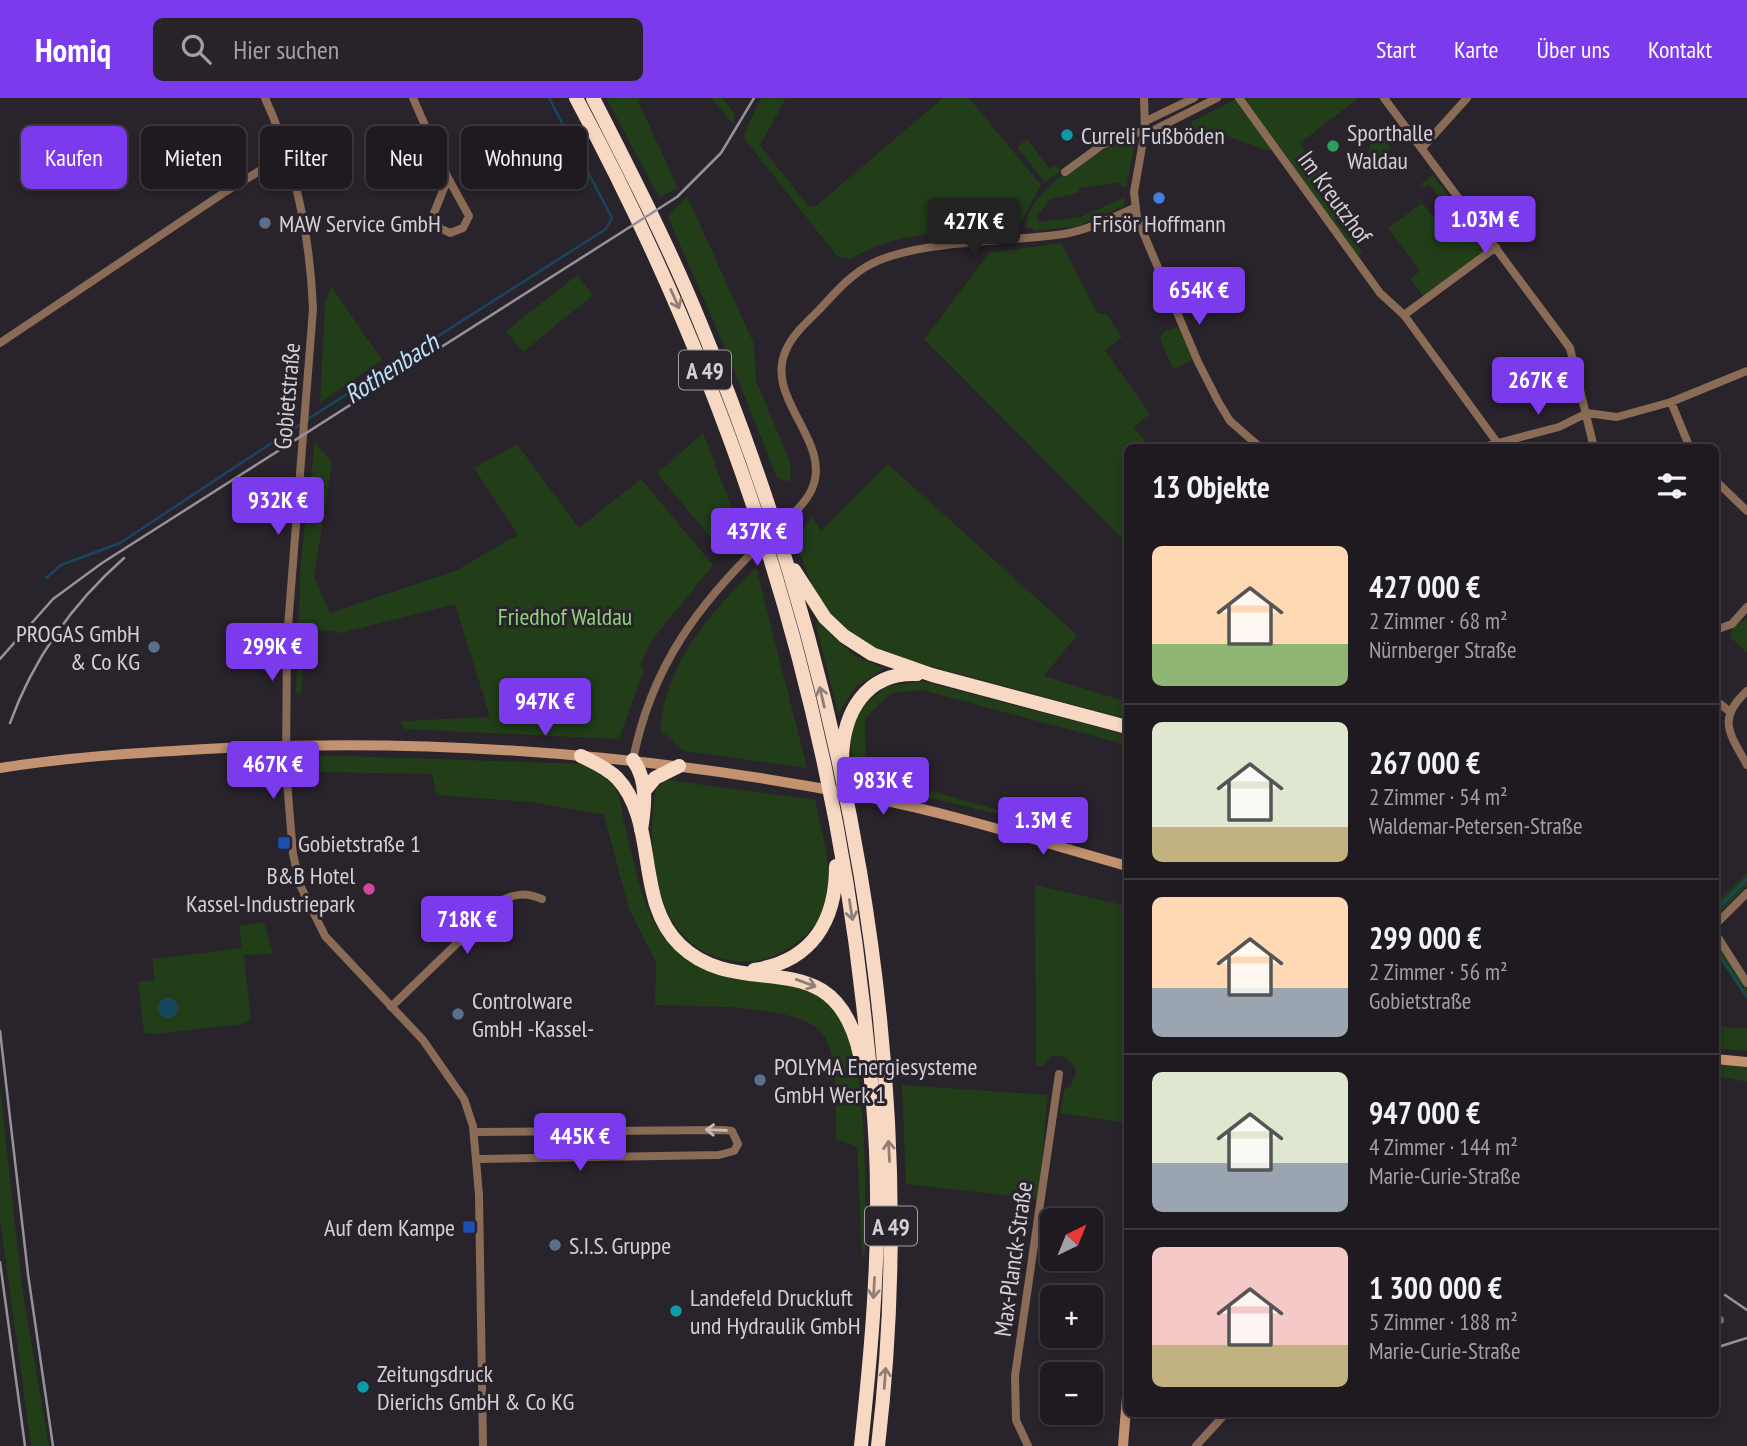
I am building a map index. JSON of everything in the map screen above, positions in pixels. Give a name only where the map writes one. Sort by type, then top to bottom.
[{"type":"highway","name":"A 49","points":[[576,98],[636,197]]},
{"type":"highway","name":"A 49","points":[[593,98],[653,233],[700,320],[765,494],[785,554],[836,766],[874,1130],[876,1246],[872,1345],[861,1446]]},
{"type":"highway","name":"A 49","points":[[653,233],[755,507],[836,766],[842,841],[878,1006],[891,1175],[889,1325],[878,1446]]},
{"type":"highway","points":[[785,554],[816,608],[844,636],[872,654],[932,675],[1124,726]]},
{"type":"highway","points":[[836,766],[846,721],[864,693],[892,677],[932,675]]},
{"type":"highway","points":[[581,756],[616,778],[630,798],[641,831],[652,895],[666,928],[691,954],[706,964],[809,984],[829,995],[841,1007],[855,1030],[874,1130]]},
{"type":"highway","points":[[633,760],[640,770],[645,790],[641,831]]},
{"type":"highway","points":[[630,798],[633,760]]},
{"type":"highway","points":[[645,790],[655,778],[679,766]]},
{"type":"highway","points":[[739,972],[771,966],[790,958],[819,932],[835,898],[842,841]]},
{"type":"main road","points":[[1,768],[63,758],[286,746],[391,745],[633,760],[870,798],[1052,843],[1124,866]]},
{"type":"main road","points":[[1719,1059],[1747,1062]]},
{"type":"main road","points":[[1123,1446],[1125,1417]]},
{"type":"street","name":"Gobietstraße","points":[[265,98],[277,126]]},
{"type":"street","points":[[413,98],[448,178],[469,216],[463,228],[450,233],[440,228],[434,213],[448,178]]},
{"type":"street","points":[[1144,98],[1145,129],[1134,208],[1198,362],[1219,403],[1230,421],[1256,444]]},
{"type":"street","points":[[1145,129],[1194,98]]},
{"type":"street","points":[[1065,172],[1101,145],[1217,98]]},
{"type":"street","name":"Im Kreutzhof","points":[[1240,98],[1380,293],[1404,315],[1496,441]]},
{"type":"street","points":[[1384,98],[1570,348],[1593,444]]},
{"type":"street","points":[[1422,148],[1466,98]]},
{"type":"street","points":[[0,343],[260,171]]},
{"type":"street","name":"Gobietstraße","points":[[298,189],[307,229],[313,309],[289,580],[286,746],[291,842],[300,885],[325,936],[446,1069],[464,1099],[475,1132],[483,1446]]},
{"type":"street","points":[[633,760],[652,693],[684,630],[732,573],[805,500],[813,486],[815,471],[811,447],[788,402],[782,381],[782,359],[796,333],[855,274],[884,258],[954,246],[1065,234],[1095,225],[1134,208]]},
{"type":"street","points":[[1404,315],[1496,247]]},
{"type":"street","points":[[1489,444],[1559,427],[1587,413],[1617,417],[1671,402],[1747,371]]},
{"type":"street","points":[[1671,402],[1688,444]]},
{"type":"street","points":[[1719,484],[1747,511]]},
{"type":"street","points":[[1719,629],[1732,624],[1747,607]]},
{"type":"street","points":[[1747,691],[1729,711],[1728,730],[1747,765]]},
{"type":"street","points":[[1719,703],[1729,711]]},
{"type":"street","points":[[1719,921],[1747,893]]},
{"type":"street","points":[[391,1007],[502,900],[515,894],[530,894],[542,899]]},
{"type":"street","points":[[1719,939],[1747,983]]},
{"type":"street","name":"Max-Planck-Straße","points":[[1028,1446],[1016,1420],[1015,1376],[1059,1074]]},
{"type":"street","points":[[475,1132],[723,1130],[733,1131],[738,1144],[734,1151],[727,1155],[477,1159]]},
{"type":"street","points":[[1196,1446],[1222,1417]]},
{"type":"green space","points":[[606,98],[641,98],[638,101],[678,188],[659,197]]},
{"type":"green space","points":[[711,98],[722,98],[735,114],[733,124]]},
{"type":"green space","points":[[761,98],[786,98],[760,145],[809,207],[816,206],[943,98],[969,98],[1041,185],[1016,230],[930,234],[890,242],[850,259],[837,256],[743,137]]},
{"type":"green space","points":[[1242,98],[1359,98],[1300,143],[1326,178],[1314,187],[1336,217],[1334,219],[1362,252],[1358,256]]},
{"type":"green space","points":[[1236,99],[1273,150],[1221,134],[1196,132],[1191,122]]},
{"type":"green space","points":[[1380,136],[1391,147],[1381,164],[1372,159],[1368,151],[1372,141]]},
{"type":"green space","points":[[1027,139],[1050,169],[1056,165],[1061,171],[1045,182],[1017,147]]},
{"type":"green space","points":[[1131,139],[1135,144],[1126,188],[1118,183],[1080,188],[1078,193],[1050,199],[1037,217],[1039,222],[1081,217],[1125,197],[1124,206],[1078,226],[1034,231],[1033,228],[1025,228],[1029,213],[1038,198],[1051,185],[1100,152]]},
{"type":"green space","points":[[1433,175],[1488,248],[1424,297],[1410,279],[1420,271],[1388,228],[1422,203],[1446,233],[1462,227],[1429,184],[1424,187],[1421,184]]},
{"type":"green space","points":[[687,196],[754,344],[756,380],[790,462],[791,482],[777,478],[726,350],[668,217]]},
{"type":"green space","points":[[1061,243],[1097,313],[1107,315],[1122,337],[1105,350],[1150,414],[1134,427],[1148,444],[1124,444],[1124,540],[924,339],[989,253]]},
{"type":"green space","points":[[577,275],[593,295],[523,352],[506,331]]},
{"type":"green space","points":[[331,286],[382,360],[320,403],[325,304]]},
{"type":"green space","points":[[1178,327],[1193,359],[1175,369],[1160,338],[1164,332]]},
{"type":"green space","points":[[703,433],[742,534],[721,550],[657,473]]},
{"type":"green space","name":"Friedhof Waldau","points":[[315,442],[332,463],[314,577],[330,613],[455,571],[518,535],[474,468],[517,444],[579,528],[641,479],[713,565],[652,640],[640,666],[644,669],[619,739],[404,729],[401,721],[490,717],[455,604],[342,633],[305,627],[301,694],[296,692],[301,560]]},
{"type":"green space","points":[[888,464],[1077,635],[1044,676],[1124,701],[1124,718],[904,659],[866,644],[840,625],[817,598],[794,538],[812,517],[821,531]]},
{"type":"green space","points":[[756,567],[807,768],[684,751],[660,730],[671,682],[681,661],[706,622]]},
{"type":"green space","points":[[1747,618],[1747,653],[1730,637],[1731,630]]},
{"type":"green space","points":[[815,620],[855,656],[884,668],[855,688],[838,714]]},
{"type":"green space","points":[[922,681],[1124,734],[1124,744],[922,690],[891,693],[865,718],[866,772],[1001,811],[1002,815],[858,781],[850,743],[857,710],[888,686]]},
{"type":"green space","points":[[313,755],[584,764],[612,783],[619,798],[643,896],[656,924],[674,948],[696,963],[709,968],[793,985],[820,996],[836,1009],[847,1028],[855,1056],[863,1126],[865,1255],[862,1255],[857,1147],[836,1139],[834,1072],[825,1037],[813,1026],[772,1012],[655,1005],[656,962],[629,909],[604,815],[532,802],[437,795],[432,774],[315,772]]},
{"type":"green space","points":[[667,780],[815,800],[827,853],[829,893],[823,913],[802,938],[775,956],[744,962],[720,958],[698,948],[680,932],[667,911],[654,862],[652,836],[656,788]]},
{"type":"green space","points":[[1747,873],[1747,886],[1719,913],[1719,900]]},
{"type":"green space","points":[[1035,885],[1124,905],[1124,1123],[1060,1113],[1064,1090],[1071,1085],[1076,1072],[1072,1064],[1064,1057],[1052,1056],[1042,1066],[1036,1065]]},
{"type":"green space","points":[[264,922],[273,954],[244,955],[251,1019],[242,1024],[155,1034],[144,1032],[138,982],[155,980],[152,959],[241,948],[240,926]]},
{"type":"green space","points":[[1719,945],[1747,989],[1747,1000],[1719,959]]},
{"type":"green space","points":[[1719,1027],[1747,1028],[1747,1051],[1719,1048]]},
{"type":"green space","points":[[1719,1064],[1747,1067],[1747,1082],[1719,1076]]},
{"type":"green space","points":[[902,1085],[1048,1095],[1038,1199],[906,1184]]},
{"type":"green space","points":[[0,1088],[22,1287],[49,1446],[31,1446],[0,1219]]},
{"type":"water","points":[[168,998],[175,1001],[178,1008],[175,1015],[168,1018],[161,1015],[158,1008],[161,1001]]},
{"type":"waterway","name":"Rothenbach","points":[[308,419],[606,229],[612,218],[549,98]]},
{"type":"waterway","name":"Rothenbach","points":[[46,578],[61,565],[120,543],[302,423]]},
{"type":"waterway","points":[[1719,907],[1747,879]]},
{"type":"waterway","points":[[1719,954],[1747,997]]},
{"type":"railway","points":[[0,659],[53,599],[102,563],[677,197],[721,153],[754,98]]},
{"type":"railway","points":[[10,723],[31,676],[57,633],[71,613],[124,558]]},
{"type":"railway","points":[[0,1031],[28,1274],[53,1446]]},
{"type":"railway","points":[[0,1262],[25,1446]]},
{"type":"railway","points":[[1725,1295],[1747,1310]]},
{"type":"railway","points":[[1719,1347],[1747,1338]]},
{"type":"place","name":"Curreli Fußböden","points":[[1067,135]]},
{"type":"place","name":"Sporthalle Waldau","points":[[1333,146]]},
{"type":"place","name":"Frisör Hoffmann","points":[[1159,198]]},
{"type":"place","name":"MAW Service GmbH","points":[[265,223]]},
{"type":"place","name":"PROGAS GmbH & Co KG","points":[[154,647]]},
{"type":"place","name":"Gobietstraße 1","points":[[284,843]]},
{"type":"place","name":"B&B Hotel Kassel-Industriepark","points":[[369,889]]},
{"type":"place","name":"Controlware GmbH -Kassel-","points":[[458,1014]]},
{"type":"place","name":"POLYMA Energiesysteme GmbH Werk 1","points":[[760,1080]]},
{"type":"place","name":"Auf dem Kampe","points":[[469,1227]]},
{"type":"place","name":"S.I.S. Gruppe","points":[[555,1245]]},
{"type":"place","name":"Landefeld Druckluft und Hydraulik GmbH","points":[[676,1311]]},
{"type":"place","name":"Zeitungsdruck Dierichs GmbH & Co KG","points":[[363,1387]]}]
